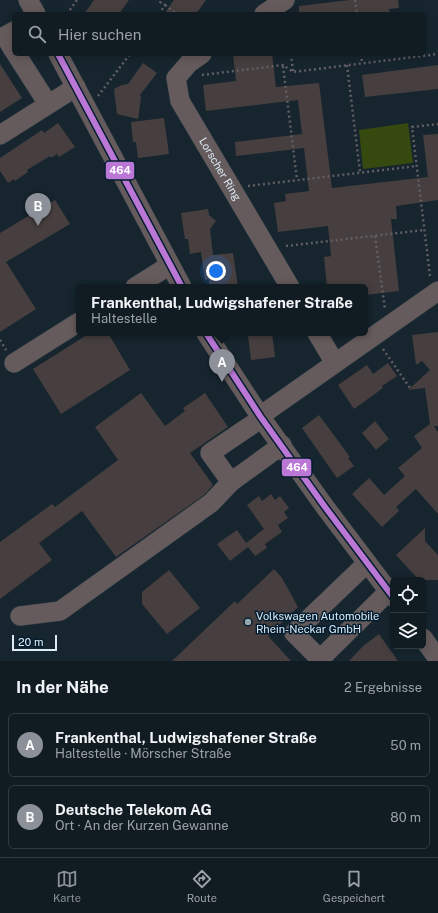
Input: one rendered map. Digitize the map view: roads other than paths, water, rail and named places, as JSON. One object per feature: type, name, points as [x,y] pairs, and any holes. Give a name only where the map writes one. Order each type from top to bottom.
[{"type":"street","points":[[28,0],[35,12]]},
{"type":"street","points":[[267,12],[285,0]]},
{"type":"street","points":[[12,32],[5,36],[12,48]]},
{"type":"street","points":[[17,56],[48,104]]},
{"type":"street","points":[[59,56],[180,284]]},
{"type":"street","name":"Lorscher Ring","points":[[199,56],[189,63],[176,78],[180,101],[288,284]]},
{"type":"street","points":[[0,135],[76,87]]},
{"type":"street","points":[[140,284],[170,265]]},
{"type":"street","points":[[231,482],[210,453],[435,293]]},
{"type":"street","points":[[14,363],[76,324]]},
{"type":"street","points":[[208,336],[261,417],[390,593]]},
{"type":"street","points":[[319,336],[335,363]]},
{"type":"street","points":[[20,616],[60,611],[211,504],[231,482],[282,446]]},
{"type":"street","points":[[367,563],[294,633],[319,660],[390,595]]},
{"type":"street","points":[[426,642],[438,659]]},
{"type":"place","name":"Deutsche Telekom AG","points":[[38,226]]},
{"type":"place","name":"Frankenthal, Ludwigshafener Straße","points":[[222,382]]},
{"type":"place","name":"Volkswagen Automobile Rhein-Neckar GmbH","points":[[248,622]]}]
